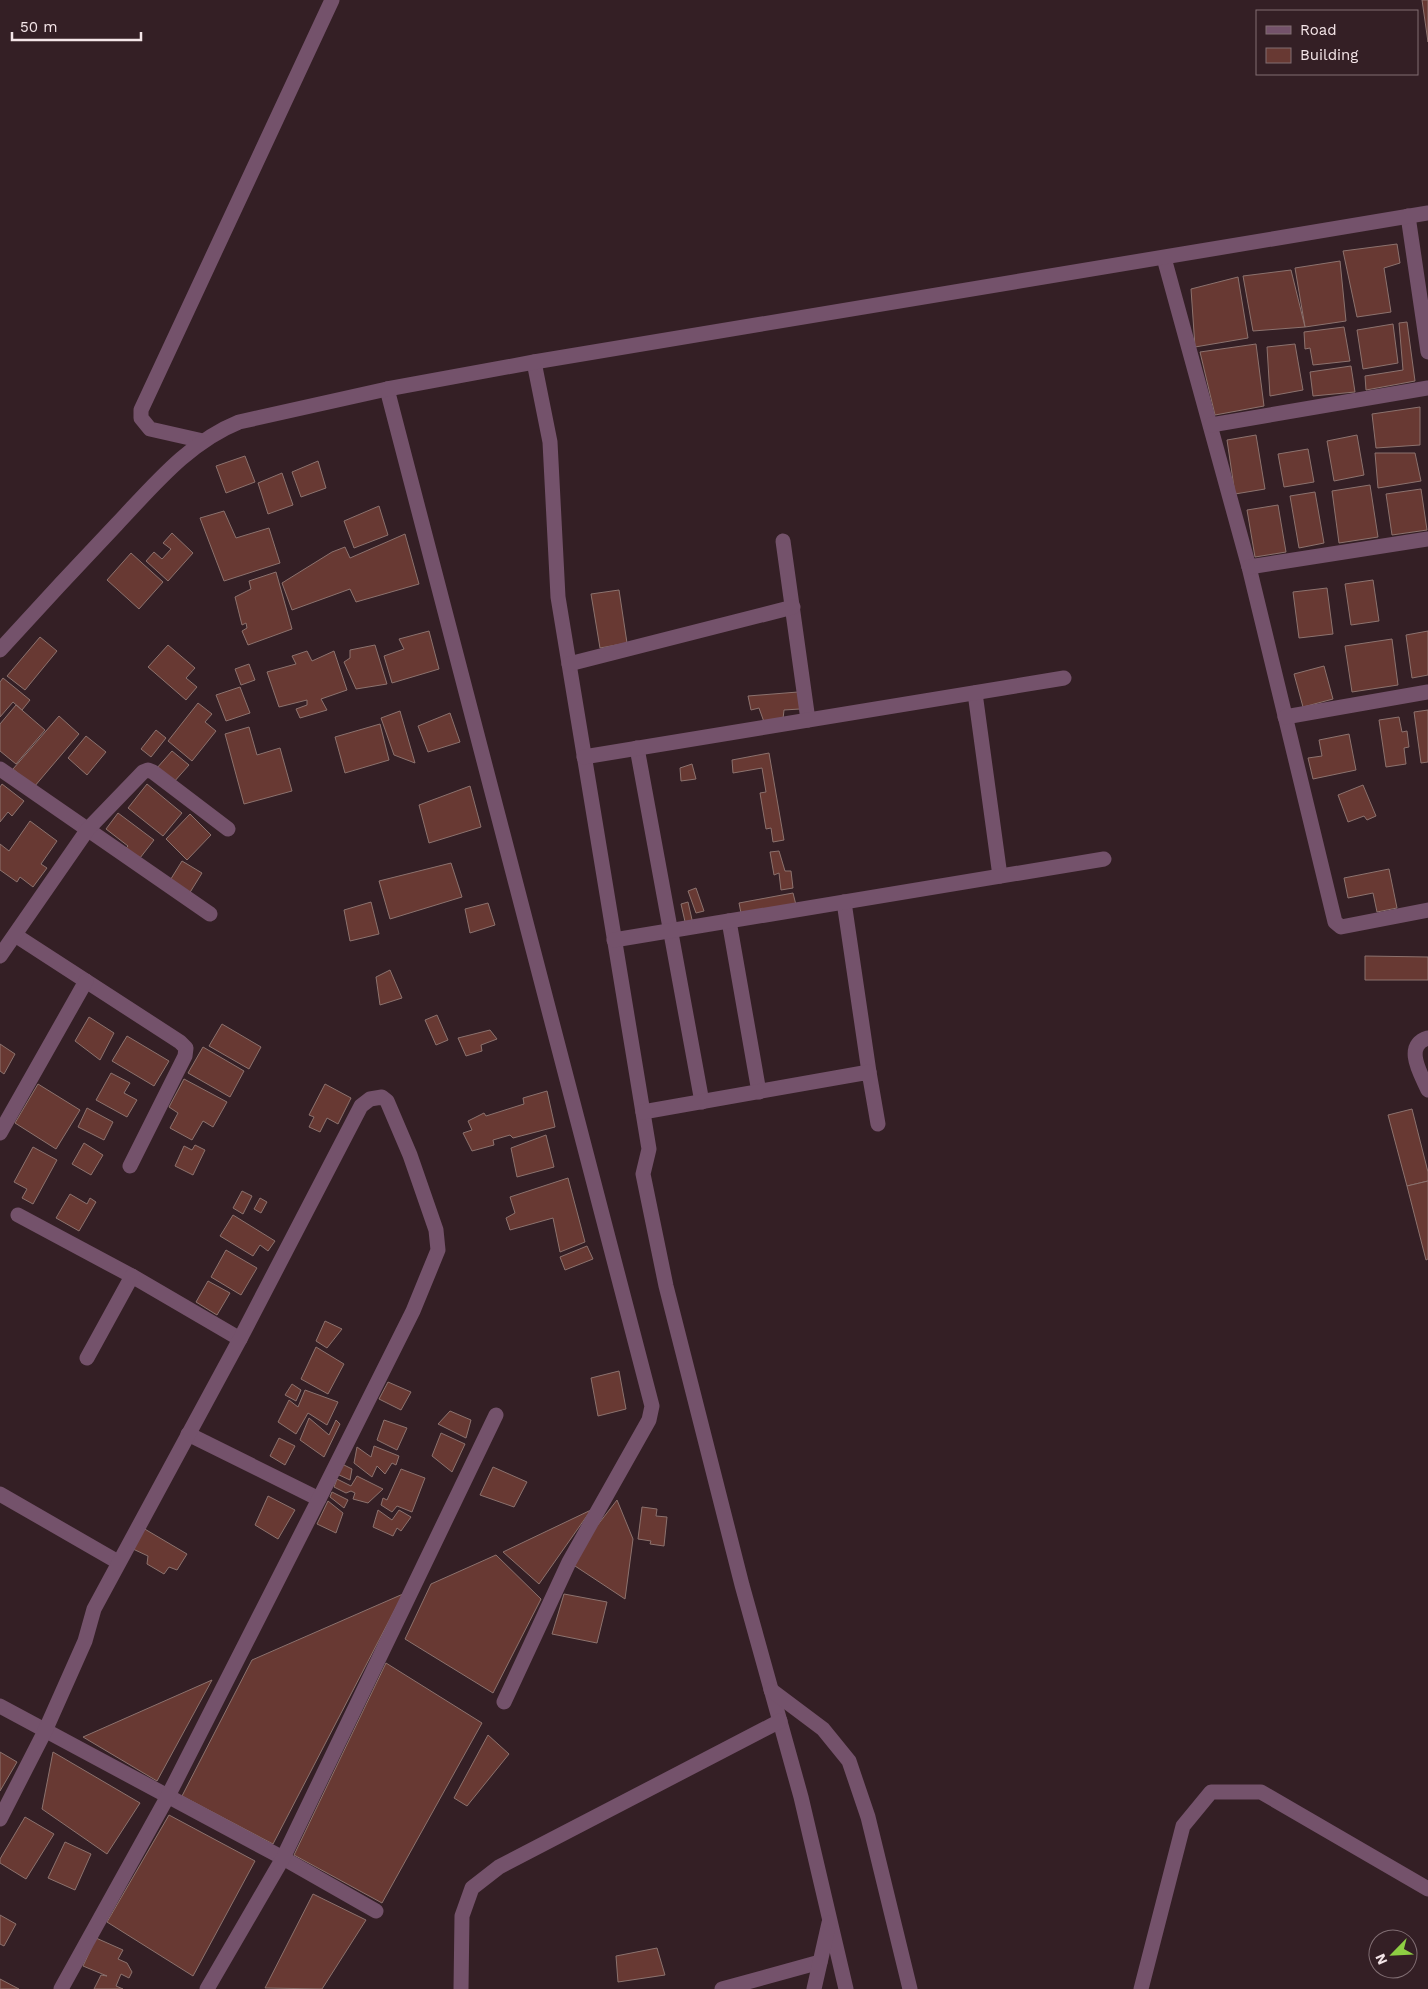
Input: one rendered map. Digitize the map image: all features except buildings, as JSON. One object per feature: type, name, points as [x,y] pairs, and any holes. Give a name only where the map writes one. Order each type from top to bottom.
[{"type":"street","points":[[203,441],[150,429],[142,418],[142,410],[332,0]]},
{"type":"street","points":[[0,650],[171,468],[203,441],[223,428],[239,422],[387,389],[534,362],[1428,213]]},
{"type":"street","points":[[1408,216],[1428,352]]},
{"type":"street","points":[[1164,258],[1249,567],[1337,925],[1341,927],[1428,910]]},
{"type":"street","points":[[534,362],[550,442],[558,597],[649,1150],[643,1174],[666,1286],[742,1585],[801,1797],[846,1989]]},
{"type":"street","points":[[1211,425],[1428,388]]},
{"type":"street","points":[[387,389],[652,1406],[649,1420],[569,1562],[504,1702]]},
{"type":"street","points":[[1249,567],[1428,539]]},
{"type":"street","points":[[783,541],[794,607],[808,720]]},
{"type":"street","points":[[569,664],[794,607]]},
{"type":"street","points":[[584,757],[1064,678]]},
{"type":"street","points":[[1285,717],[1428,692]]},
{"type":"street","points":[[974,693],[1000,876]]},
{"type":"street","points":[[637,748],[702,1102]]},
{"type":"street","points":[[0,769],[210,914]]},
{"type":"street","points":[[0,956],[88,829],[143,772],[148,770],[153,772],[228,828]]},
{"type":"street","points":[[614,940],[1104,859]]},
{"type":"street","points":[[844,902],[878,1124]]},
{"type":"street","points":[[729,921],[759,1092]]},
{"type":"street","points":[[15,935],[180,1042],[186,1048],[185,1056],[130,1166]]},
{"type":"street","points":[[0,1133],[86,981]]},
{"type":"street","points":[[1428,1038],[1425,1038],[1415,1049],[1414,1058],[1428,1090]]},
{"type":"street","points":[[643,1112],[869,1072]]},
{"type":"street","points":[[0,1819],[45,1730],[85,1641],[94,1609],[118,1562],[240,1339],[361,1106],[370,1099],[382,1097],[387,1101],[410,1155],[436,1230],[438,1250],[412,1311],[320,1499],[168,1796],[62,1989]]},
{"type":"street","points":[[18,1215],[132,1276],[240,1339]]},
{"type":"street","points":[[88,1358],[132,1276]]},
{"type":"street","points":[[207,1989],[283,1858],[496,1415]]},
{"type":"street","points":[[188,1434],[320,1499]]},
{"type":"street","points":[[0,1494],[118,1562]]},
{"type":"street","points":[[771,1690],[823,1729],[849,1761],[868,1818],[910,1989]]},
{"type":"street","points":[[0,1706],[283,1858],[376,1911]]},
{"type":"street","points":[[461,1989],[462,1916],[472,1888],[499,1867],[780,1721]]},
{"type":"street","points":[[1141,1989],[1183,1826],[1211,1792],[1261,1792],[1428,1889]]},
{"type":"street","points":[[814,1989],[830,1919]]},
{"type":"street","points":[[722,1989],[820,1962]]}]
